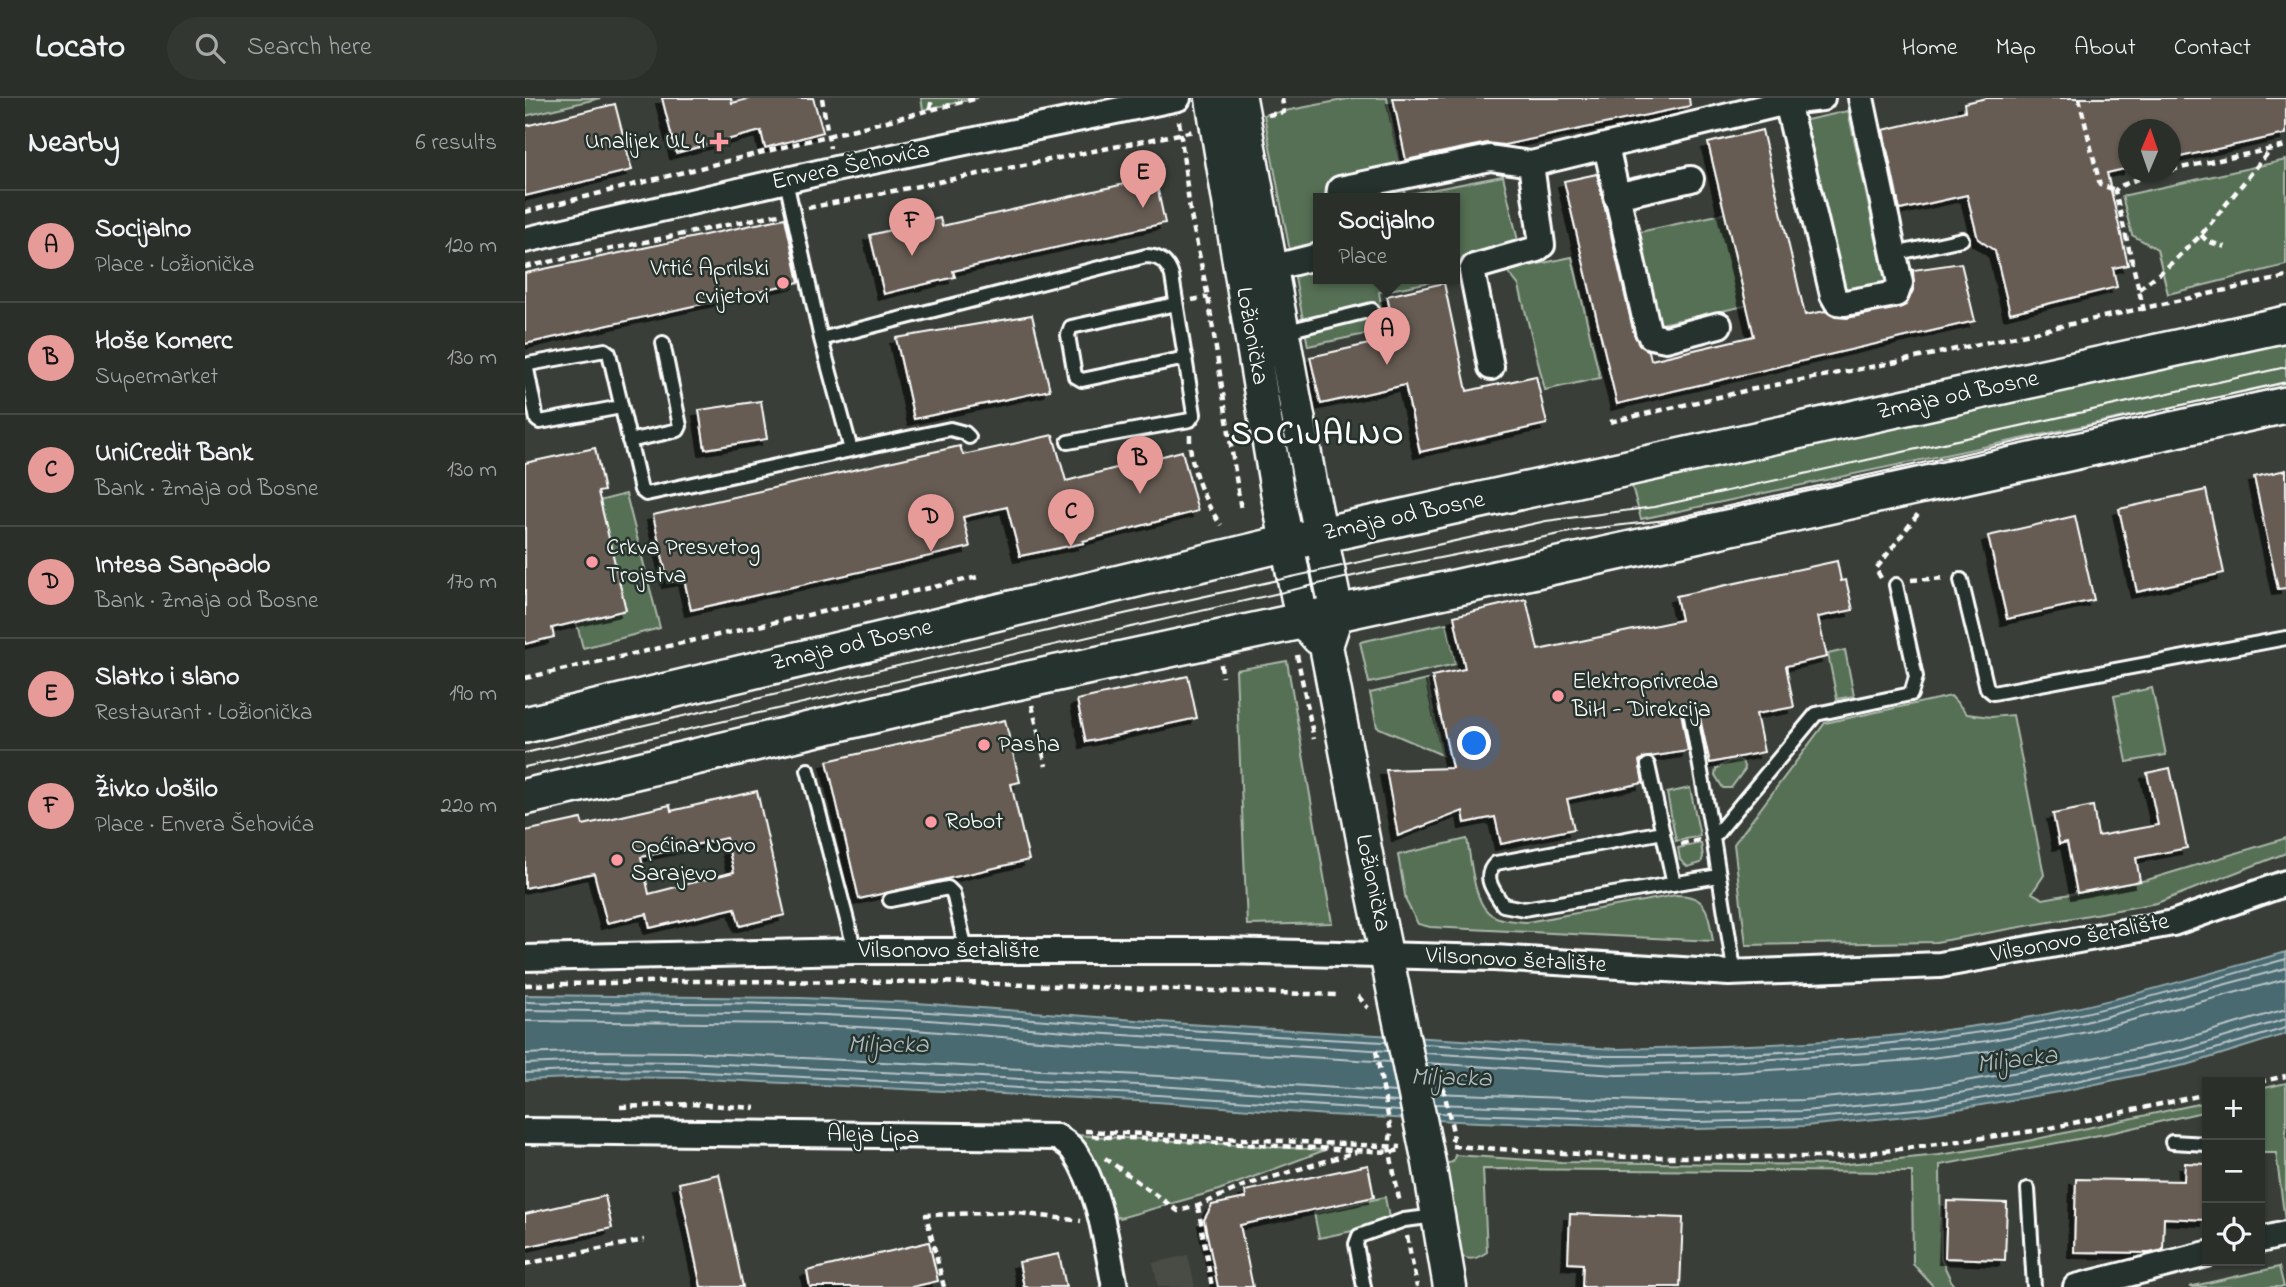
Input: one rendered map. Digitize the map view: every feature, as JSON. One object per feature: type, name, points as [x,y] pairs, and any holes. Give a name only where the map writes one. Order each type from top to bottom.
[{"type":"main road","name":"Zmaja od Bosne","points":[[525,725],[1321,535],[2286,324]]},
{"type":"main road","points":[[525,797],[1027,679],[2286,405]]},
{"type":"street","name":"Envera Šehovića","points":[[525,240],[786,181],[1178,98]]},
{"type":"street","points":[[1340,193],[1340,189],[1490,158],[1531,164],[1787,102],[1822,98]]},
{"type":"street","points":[[1787,102],[1833,295],[1837,302],[1846,303],[1896,294],[1900,283],[1861,98]]},
{"type":"street","name":"Ložionička","points":[[1228,111],[1271,268],[1337,613],[1326,646],[1387,955],[1385,1015],[1420,1137],[1450,1287]]},
{"type":"street","name":"Ložionička","points":[[1228,111],[1287,543],[1302,620]]},
{"type":"street","points":[[1606,146],[1651,336],[1666,339],[1719,325]]},
{"type":"street","points":[[1490,366],[1472,271],[1474,267],[1526,253],[1542,245],[1531,164]]},
{"type":"street","points":[[1616,196],[1691,179]]},
{"type":"street","points":[[1271,268],[1313,258]]},
{"type":"street","points":[[1302,620],[1326,646]]},
{"type":"street","name":"Vilsonovo šetalište","points":[[525,958],[966,950],[1494,958],[1730,973],[1940,965],[2173,923],[2286,883]]},
{"type":"street","name":"Aleja Lipa","points":[[525,1131],[1057,1138],[1073,1148],[1086,1174],[1103,1224],[1115,1287]]},
{"type":"street","points":[[2265,1239],[2286,1234]]},
{"type":"street","points":[[2077,1287],[2137,1279],[2202,1256]]},
{"type":"lane","points":[[786,181],[821,339],[851,450]]},
{"type":"lane","points":[[1894,254],[1962,239]]},
{"type":"lane","points":[[821,339],[1154,256],[1169,268],[1194,414],[1190,420],[1068,442]]},
{"type":"lane","points":[[1176,304],[1071,327],[1068,335],[1075,376],[1082,380],[1186,358]]},
{"type":"lane","points":[[1283,332],[1372,310]]},
{"type":"lane","points":[[629,441],[678,430],[680,426],[663,343]]},
{"type":"lane","points":[[621,407],[540,422],[537,420],[527,369],[529,364],[605,350],[609,353],[641,490],[646,494],[950,429],[965,433],[969,437]]},
{"type":"lane","points":[[1961,580],[1987,688],[1993,694],[2286,638]]},
{"type":"lane","points":[[1713,838],[1816,714],[1911,694],[1916,677],[1896,586]]},
{"type":"lane","points":[[1690,711],[1733,963],[1730,973]]},
{"type":"lane","points":[[1648,765],[1674,884]]},
{"type":"lane","points":[[808,770],[855,951]]},
{"type":"lane","points":[[1663,832],[1496,863],[1489,870],[1488,876],[1503,905],[1524,909],[1719,876]]},
{"type":"lane","points":[[890,900],[948,888],[953,893],[966,950]]},
{"type":"lane","points":[[2172,1142],[2202,1144]]},
{"type":"lane","points":[[2028,1189],[2034,1287]]},
{"type":"lane","points":[[1364,1287],[1356,1244],[1359,1236],[1403,1220],[1437,1216]]},
{"type":"path","points":[[930,109],[932,98]]},
{"type":"path","points":[[525,212],[978,98]]},
{"type":"path","points":[[1178,98],[1191,211],[1208,297],[1241,510]]},
{"type":"path","points":[[525,267],[1181,134],[1228,111],[1284,111],[1282,98]]},
{"type":"path","points":[[2079,98],[2100,185],[2116,190],[2133,182]]},
{"type":"path","points":[[2181,168],[2286,146]]},
{"type":"path","points":[[2139,289],[2201,235],[2271,149]]},
{"type":"path","points":[[2116,190],[2144,310]]},
{"type":"path","points":[[2201,235],[2207,241],[2225,247]]},
{"type":"path","points":[[1611,422],[1749,390],[2144,310],[2286,277]]},
{"type":"path","points":[[1190,420],[1190,445],[1198,476],[1207,505],[1221,525]]},
{"type":"path","points":[[1929,484],[1932,496],[1877,569],[1884,581],[1896,586],[1916,579],[1944,577],[1961,580]]},
{"type":"path","points":[[525,678],[978,577]]},
{"type":"path","points":[[1027,679],[1046,766]]},
{"type":"path","points":[[1666,848],[1713,838]]},
{"type":"path","points":[[525,985],[687,981],[935,982],[1339,995]]},
{"type":"path","points":[[1358,996],[1368,1006],[1385,1015]]},
{"type":"path","points":[[1375,1044],[1420,1137]]},
{"type":"path","points":[[2265,1081],[2286,1076]]},
{"type":"path","points":[[1389,1147],[1420,1137],[1627,1157],[1840,1157],[2041,1130],[2202,1095]]},
{"type":"path","points":[[1099,1153],[1178,1211],[1198,1206],[1243,1186],[1374,1146]]},
{"type":"path","points":[[1198,1206],[1212,1287]]},
{"type":"path","points":[[944,1287],[926,1215],[1011,1212],[1103,1224]]},
{"type":"path","points":[[525,1264],[644,1240]]},
{"type":"shaded area","points":[[1188,1255],[1195,1287],[1158,1287],[1153,1263]]},
{"type":"green space","points":[[525,98],[601,98],[525,116]]},
{"type":"green space","points":[[921,98],[978,98],[923,110]]},
{"type":"green space","points":[[1353,98],[1387,98],[1405,193],[1313,193],[1313,284],[1420,284],[1379,292],[1385,330],[1308,346],[1264,115]]},
{"type":"green space","points":[[1848,111],[1887,289],[1845,298],[1802,121]]},
{"type":"green space","points":[[2286,160],[2286,265],[2168,294],[2157,249],[2132,235],[2122,196]]},
{"type":"green space","points":[[1503,176],[1524,267],[1572,257],[1600,378],[1545,390],[1519,286],[1505,268],[1460,276],[1460,193],[1415,193]]},
{"type":"green space","points":[[1736,211],[1759,303],[1656,325],[1635,233]]},
{"type":"green space","points":[[2286,333],[2286,383],[1641,519],[1630,479]]},
{"type":"green space","points":[[626,494],[660,628],[583,648],[549,514]]},
{"type":"green space","points":[[1447,623],[1456,664],[1369,683],[1360,642]]},
{"type":"green space","points":[[1845,650],[1854,696],[1837,699],[1828,654]]},
{"type":"green space","points":[[1287,661],[1332,923],[1247,925],[1236,670]]},
{"type":"green space","points":[[1427,680],[1442,755],[1377,727],[1370,693]]},
{"type":"green space","points":[[2152,688],[2166,755],[2127,762],[2114,696]]},
{"type":"green space","points":[[1951,696],[1967,714],[1991,717],[2013,715],[2044,875],[2032,893],[2043,899],[2147,880],[2286,838],[2286,853],[2157,903],[1936,942],[1746,945],[1734,844],[1825,723]]},
{"type":"green space","points":[[1730,761],[1742,761],[1745,769],[1731,788],[1723,788],[1715,775],[1716,769]]},
{"type":"green space","points":[[1690,788],[1700,836],[1676,841],[1667,793]]},
{"type":"green space","points":[[1467,839],[1479,899],[1489,913],[1497,918],[1527,922],[1676,895],[1687,896],[1701,902],[1705,908],[1713,941],[1430,927],[1418,924],[1406,901],[1398,855]]},
{"type":"green space","points":[[1701,843],[1701,863],[1688,867],[1680,860],[1678,848]]},
{"type":"green space","points":[[2286,1083],[2285,1221],[2276,1153],[2265,1153],[2265,1088]]},
{"type":"green space","points":[[2202,1103],[2202,1112],[2115,1132],[1940,1165],[1941,1259],[1954,1287],[1934,1287],[1913,1264],[1912,1172],[1483,1169],[1487,1252],[1472,1259],[1457,1254],[1436,1166],[1453,1162],[1455,1155],[1561,1162],[1837,1165],[1939,1155],[2023,1142]]},
{"type":"green space","points":[[1075,1135],[1325,1150],[1216,1191],[1120,1218],[1108,1213]]},
{"type":"green space","points":[[1385,1197],[1390,1223],[1319,1238],[1314,1213]]},
{"type":"green space","points":[[2279,1267],[2284,1287],[2189,1287]]},
{"type":"water","name":"Miljacka","points":[[2286,952],[2286,1034],[2190,1064],[2058,1092],[1928,1114],[1804,1126],[1698,1129],[1479,1122],[1328,1115],[1157,1102],[684,1078],[593,1077],[525,1080],[525,995],[801,998],[917,1003],[1187,1024],[1616,1049],[1845,1040],[1982,1025],[2097,1003]]},
{"type":"building","points":[[662,98],[731,98],[732,103],[752,98],[813,98],[823,132],[765,148],[761,131],[676,153]]},
{"type":"building","points":[[1393,98],[1689,98],[1690,106],[1504,145],[1487,143],[1406,160]]},
{"type":"building","points":[[1987,98],[2286,98],[2286,134],[2181,157],[2181,119],[2118,119],[2118,170],[2107,173],[2128,265],[2113,268],[2117,287],[2010,313],[1995,251],[1978,239],[1967,195],[1900,210],[1883,130],[1965,111],[1964,103]]},
{"type":"building","points":[[615,104],[632,170],[525,196],[525,126]]},
{"type":"building","points":[[1762,130],[1805,315],[1825,311],[1835,317],[1847,318],[1899,308],[1906,305],[1914,288],[1913,270],[1961,263],[1975,321],[1617,404],[1564,181],[1597,174],[1634,334],[1639,344],[1649,351],[1651,360],[1754,336],[1708,143]]},
{"type":"building","points":[[1155,177],[1165,223],[953,271],[955,277],[884,294],[870,235],[940,218],[942,226]]},
{"type":"building","points":[[785,218],[799,282],[525,344],[525,273]]},
{"type":"building","name":"SOCIJALNO","points":[[1444,284],[1467,391],[1536,376],[1547,424],[1420,452],[1405,385],[1321,404],[1310,357],[1396,338],[1387,296]]},
{"type":"building","points":[[1032,315],[1050,390],[914,419],[896,338]]},
{"type":"building","points":[[761,401],[767,439],[705,449],[699,410]]},
{"type":"building","points":[[1053,435],[1066,481],[1182,451],[1198,511],[1083,541],[1084,543],[1020,556],[1007,507],[963,517],[970,547],[691,610],[684,579],[668,582],[653,515],[960,446],[963,455]]},
{"type":"building","points":[[595,448],[604,491],[598,492],[626,610],[552,628],[554,637],[525,644],[525,463]]},
{"type":"building","points":[[2286,470],[2286,588],[2278,589],[2254,477]]},
{"type":"building","points":[[2206,490],[2224,573],[2137,592],[2119,509]]},
{"type":"building","points":[[2075,516],[2094,600],[2007,619],[1988,536]]},
{"type":"building","name":"Elektroprivreda BiH - Direkcija","points":[[1837,561],[1841,581],[1846,580],[1853,610],[1818,617],[1827,657],[1786,666],[1794,707],[1756,714],[1764,752],[1710,763],[1698,709],[1694,703],[1688,703],[1681,712],[1688,751],[1643,758],[1639,761],[1643,783],[1567,799],[1574,829],[1501,844],[1495,817],[1465,823],[1463,811],[1398,836],[1386,770],[1452,768],[1432,676],[1465,669],[1454,616],[1526,599],[1538,650],[1681,620],[1676,596]]},
{"type":"building","points":[[1188,676],[1197,718],[1086,742],[1077,700]]},
{"type":"building","name":"Robot","points":[[1005,720],[1020,782],[1011,784],[1029,860],[859,899],[827,761]]},
{"type":"building","points":[[2170,768],[2187,848],[2136,858],[2140,881],[2077,893],[2067,842],[2059,844],[2053,814],[2093,806],[2098,836],[2158,825],[2147,773]]},
{"type":"building","name":"Općina Novo Sarajevo","points":[[757,791],[785,915],[740,926],[735,908],[650,928],[647,914],[607,923],[594,873],[525,888],[525,831],[581,819],[583,825],[670,805],[671,811]],"holes":[[[726,838],[734,872],[649,894],[641,857]]]},
{"type":"building","points":[[2185,1163],[2202,1164],[2202,1220],[2164,1218],[2163,1250],[2149,1253],[2074,1252],[2076,1179],[2184,1181]]},
{"type":"building","points":[[1368,1165],[1374,1197],[1240,1225],[1253,1287],[1218,1287],[1204,1220],[1212,1205],[1246,1198],[1245,1191]]},
{"type":"building","points":[[719,1174],[743,1287],[701,1287],[679,1183]]},
{"type":"building","points":[[605,1196],[612,1228],[525,1247],[525,1214]]},
{"type":"building","points":[[1947,1201],[2007,1203],[2005,1260],[1945,1258]]},
{"type":"building","points":[[1570,1214],[1683,1218],[1680,1287],[1582,1287],[1583,1264],[1568,1263]]},
{"type":"building","points":[[929,1242],[938,1281],[912,1287],[810,1287],[807,1271]]},
{"type":"building","points":[[1059,1254],[1066,1287],[1024,1287],[1019,1262]]},
{"type":"tram line","points":[[525,753],[1056,629],[1546,521],[1654,507],[2286,367]]},
{"type":"tram line","points":[[525,767],[1379,570],[1580,530],[1666,520],[2286,382]]},
{"type":"place","name":"Unalijek UL 4","points":[[719,142]]},
{"type":"place","name":"Slatko i slano","points":[[1143,208]]},
{"type":"place","name":"Živko Jošilo","points":[[912,256]]},
{"type":"place","name":"Vrtić Aprilski cvijetovi","points":[[783,283]]},
{"type":"place","name":"Socijalno","points":[[1387,365]]},
{"type":"place","name":"Hoše Komerc","points":[[1140,494]]},
{"type":"place","name":"UniCredit Bank","points":[[1071,547]]},
{"type":"place","name":"Intesa Sanpaolo","points":[[931,552]]},
{"type":"place","name":"Crkva Presvetog Trojstva","points":[[592,562]]},
{"type":"place","name":"Elektroprivreda BiH - Direkcija","points":[[1558,696]]},
{"type":"place","name":"Pasha","points":[[984,745]]},
{"type":"place","name":"Robot","points":[[931,822]]},
{"type":"place","name":"Općina Novo Sarajevo","points":[[617,860]]},
{"type":"district","name":"SOCIJALNO","points":[[1318,435]]}]
